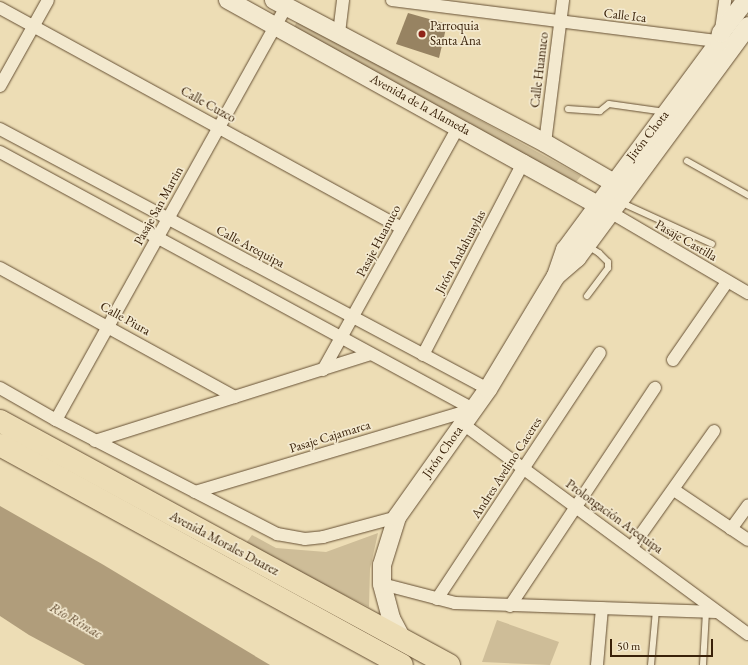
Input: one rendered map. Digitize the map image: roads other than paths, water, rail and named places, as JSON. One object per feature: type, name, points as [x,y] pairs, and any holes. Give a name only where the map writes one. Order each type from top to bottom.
[{"type":"highway","name":"Avenida Morales Duarez","points":[[0,421],[449,665]]},
{"type":"highway","name":"Avenida Morales Duarez","points":[[0,445],[402,665]]},
{"type":"street","points":[[0,86],[48,0]]},
{"type":"street","name":"Avenida de la Alameda","points":[[228,0],[524,161],[613,198]]},
{"type":"street","points":[[338,33],[343,0]]},
{"type":"street","name":"Calle Ica","points":[[392,0],[725,40]]},
{"type":"street","name":"Calle Huanuco","points":[[545,143],[563,0]]},
{"type":"street","points":[[725,0],[725,40]]},
{"type":"street","name":"Jirón Chota","points":[[403,641],[391,618],[382,584],[382,565],[397,517],[488,389],[556,276],[564,250],[613,198],[725,40],[746,0]]},
{"type":"street","name":"Avenida de la Alameda","points":[[280,3],[545,143],[613,198]]},
{"type":"street","name":"Pasaje San Martin","points":[[56,420],[276,26],[280,3]]},
{"type":"street","name":"Calle Cuzco","points":[[0,8],[402,228]]},
{"type":"street","name":"Jirón Chota","points":[[556,276],[577,258],[587,245],[613,198],[666,112],[725,40],[748,26]]},
{"type":"street","name":"Pasaje Huanuco","points":[[323,370],[354,318],[459,126]]},
{"type":"street","name":"Calle Arequipa","points":[[0,129],[488,389]]},
{"type":"street","points":[[0,152],[473,409]]},
{"type":"street","name":"Jirón Andahuaylas","points":[[423,355],[524,161]]},
{"type":"street","name":"Pasaje Castilla","points":[[613,198],[727,282],[748,293]]},
{"type":"street","name":"Calle Piura","points":[[0,268],[235,397]]},
{"type":"street","points":[[673,360],[727,282]]},
{"type":"street","name":"Andres Avelino Caceres","points":[[438,599],[600,353]]},
{"type":"street","points":[[95,440],[371,354]]},
{"type":"street","points":[[0,388],[56,420],[195,492],[290,538],[323,537],[397,517]]},
{"type":"street","points":[[510,606],[578,508],[655,388]]},
{"type":"street","name":"Pasaje Cajamarca","points":[[195,492],[473,409]]},
{"type":"street","name":"Prolongación Arequipa","points":[[463,424],[632,546],[711,612],[748,634]]},
{"type":"street","points":[[632,546],[674,490],[714,431]]},
{"type":"street","points":[[674,490],[748,540]]},
{"type":"street","points":[[731,529],[748,506]]},
{"type":"street","points":[[382,584],[455,603],[711,612]]},
{"type":"street","points":[[597,665],[602,608]]},
{"type":"lane","points":[[568,109],[600,111],[609,104],[666,112]]},
{"type":"lane","points":[[687,161],[748,195]]},
{"type":"lane","points":[[613,198],[712,244]]},
{"type":"lane","points":[[587,245],[608,262],[604,277],[587,296]]},
{"type":"lane","points":[[652,665],[656,610]]},
{"type":"lane","points":[[703,665],[711,612]]},
{"type":"water","name":"Río Rímac","points":[[0,506],[102,564],[270,665],[85,665],[29,635],[0,616]]},
{"type":"place","name":"Parroquia Santa Ana","points":[[422,34]]}]
